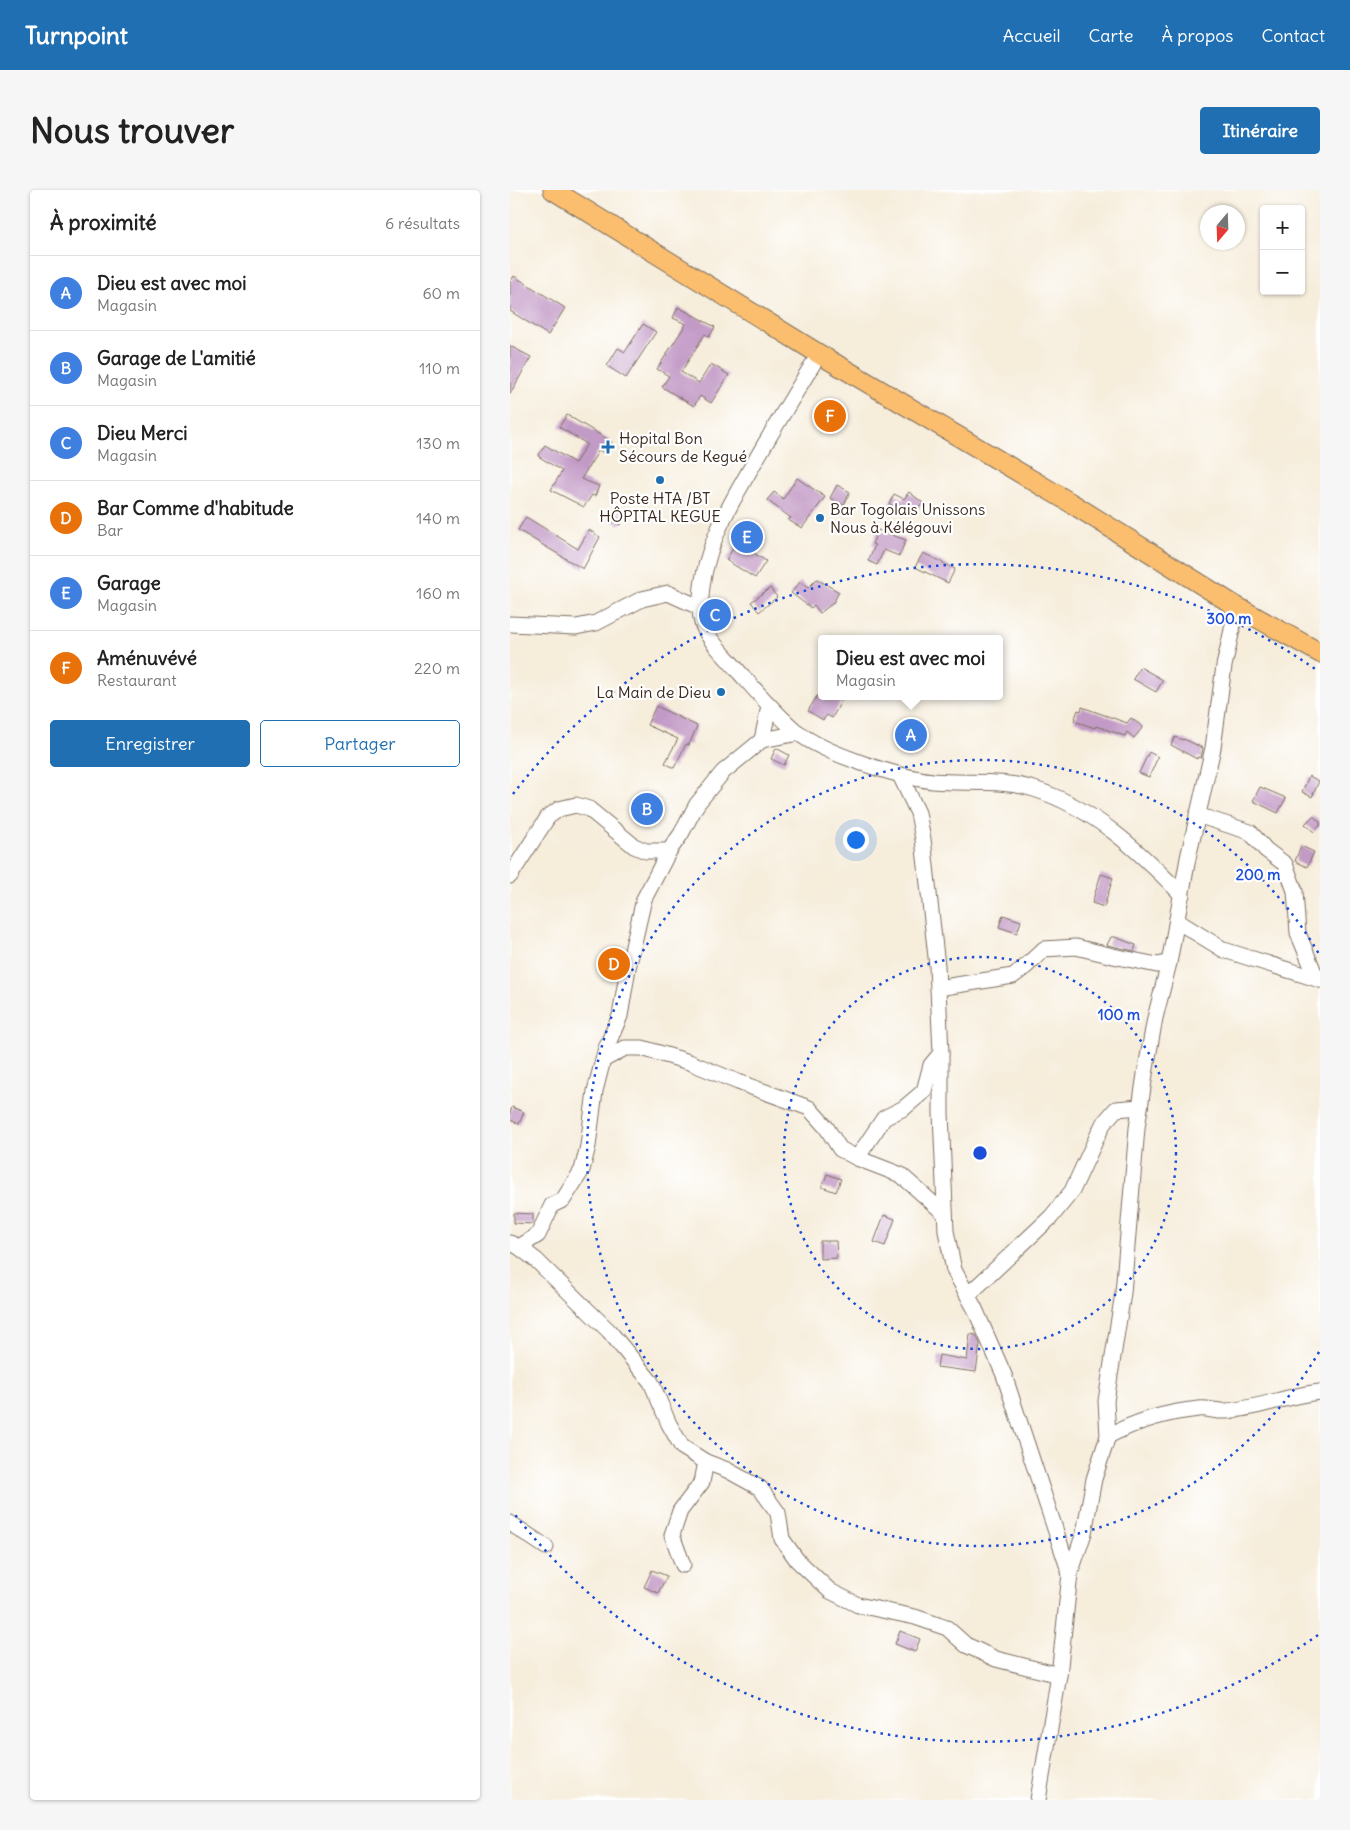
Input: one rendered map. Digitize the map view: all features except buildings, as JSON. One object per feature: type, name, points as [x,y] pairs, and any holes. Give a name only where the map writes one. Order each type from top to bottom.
[{"type":"main road","points":[[553,190],[819,354],[1071,503],[1234,605],[1320,653]]},
{"type":"street","points":[[819,354],[738,490],[718,528],[708,558],[701,596],[701,622],[713,642],[769,706],[799,733],[829,750],[900,775],[933,781],[1016,785],[1034,789],[1062,800],[1083,810],[1108,827],[1145,858],[1182,895]]},
{"type":"street","points":[[510,624],[576,627],[596,623],[642,598],[668,593],[701,608]]},
{"type":"street","points":[[1038,1800],[1059,1675],[1070,1574],[1084,1533],[1094,1478],[1108,1436],[1106,1401],[1123,1293],[1140,1107],[1155,1018],[1169,963],[1197,815],[1213,748],[1224,666],[1233,625],[1234,605]]},
{"type":"street","points":[[762,740],[769,706]]},
{"type":"street","points":[[515,1245],[538,1235],[552,1204],[563,1200],[582,1170],[588,1146],[595,1091],[606,1048],[620,1016],[628,968],[644,900],[669,851],[681,834],[696,804],[723,772],[762,740],[799,733]]},
{"type":"street","points":[[900,775],[918,813],[920,822],[938,988],[945,1214],[946,1231],[954,1270],[968,1295],[1004,1375],[1070,1574]]},
{"type":"street","points":[[510,876],[548,816],[559,809],[576,805],[589,809],[634,846],[646,852],[669,851]]},
{"type":"street","points":[[1197,815],[1250,832],[1266,850],[1284,864],[1295,891],[1298,933],[1314,972],[1320,980]]},
{"type":"street","points":[[1177,921],[1224,950],[1320,980]]},
{"type":"street","points":[[938,988],[1013,976],[1044,949],[1076,947],[1157,964],[1169,963]]},
{"type":"street","points":[[603,1060],[625,1048],[642,1048],[689,1062],[809,1108],[826,1127],[840,1149],[901,1176],[945,1214]]},
{"type":"street","points":[[857,1158],[884,1118],[904,1108],[924,1090],[930,1065],[941,1053]]},
{"type":"street","points":[[968,1295],[1051,1217],[1072,1191],[1103,1124],[1116,1109],[1140,1107]]},
{"type":"street","points":[[515,1245],[536,1260],[609,1331],[651,1382],[669,1424],[682,1446],[706,1462],[727,1470],[760,1488],[778,1513],[782,1539],[797,1560],[830,1591],[858,1605],[915,1617],[947,1628],[966,1645],[996,1659],[1059,1675]]},
{"type":"street","points":[[1108,1436],[1126,1427],[1162,1416],[1201,1409],[1226,1411],[1320,1392]]},
{"type":"street","points":[[683,1565],[672,1535],[680,1511],[702,1482],[706,1462]]},
{"type":"street","points":[[510,1523],[546,1547]]},
{"type":"place","name":"Aménuvévé","points":[[830,416]]},
{"type":"place","name":"Hopital Bon Sécours de Kegué","points":[[608,447]]},
{"type":"place","name":"Poste HTA /BT HÔPITAL KEGUE","points":[[660,480]]},
{"type":"place","name":"Bar Togolais Unissons Nous à Kélégouvi","points":[[820,518]]},
{"type":"place","name":"Garage","points":[[747,537]]},
{"type":"place","name":"Dieu Merci","points":[[715,615]]},
{"type":"place","name":"La Main de Dieu","points":[[721,692]]},
{"type":"place","name":"Dieu est avec moi","points":[[911,735]]},
{"type":"place","name":"Garage de L'amitié","points":[[647,809]]},
{"type":"place","name":"Bar Comme d'habitude","points":[[614,964]]}]
